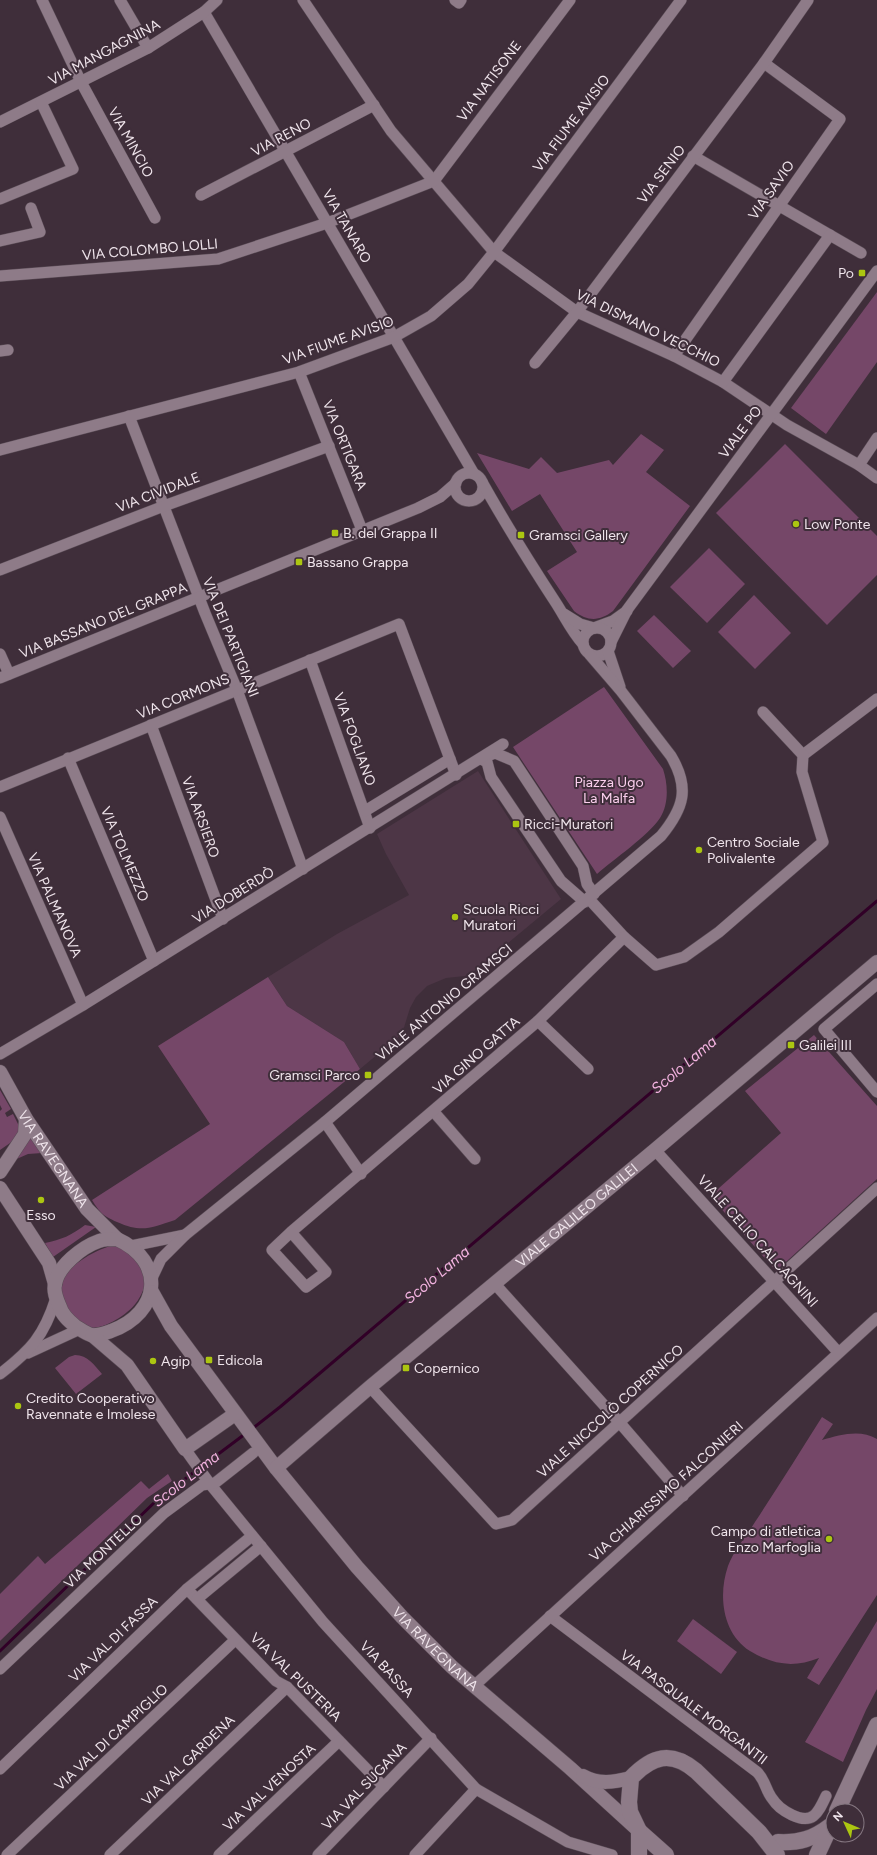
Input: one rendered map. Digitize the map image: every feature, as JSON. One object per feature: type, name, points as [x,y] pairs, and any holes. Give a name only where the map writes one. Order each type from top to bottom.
[{"type":"main road","points":[[841,1803],[877,1725]]},
{"type":"main road","points":[[639,1855],[639,1831],[630,1812],[629,1802],[631,1778],[647,1763],[661,1758],[674,1758],[686,1762],[773,1845],[798,1855]]},
{"type":"main road","points":[[773,1845],[806,1841],[817,1836],[825,1829]]},
{"type":"main road","name":"VIA RAVEGNANA","points":[[639,1831],[666,1855]]},
{"type":"main road","points":[[817,1855],[825,1838]]},
{"type":"street","name":"VIA MINCIO","points":[[42,0],[81,82],[155,218]]},
{"type":"street","points":[[120,0],[148,48]]},
{"type":"street","name":"VIA MANGAGNINA","points":[[0,122],[148,48],[204,12],[217,0]]},
{"type":"street","name":"VIA DISMANO VECCHIO","points":[[303,0],[391,131],[494,252],[577,312],[674,356],[723,382],[772,415],[859,465],[877,478]]},
{"type":"street","points":[[455,0],[459,3],[461,0]]},
{"type":"street","name":"VIA NATISONE","points":[[434,181],[570,0]]},
{"type":"street","name":"VIA FIUME AVISIO","points":[[0,450],[299,372],[394,337],[432,316],[468,284],[494,252],[682,0]]},
{"type":"street","name":"VIA SENIO","points":[[535,363],[577,312],[764,63],[808,0]]},
{"type":"street","name":"VIA TANARO","points":[[204,12],[394,337],[462,457],[474,474]]},
{"type":"street","name":"VIA SAVIO","points":[[674,356],[840,119],[764,63]]},
{"type":"street","points":[[0,199],[73,169],[40,102]]},
{"type":"street","name":"VIA RENO","points":[[201,195],[374,105]]},
{"type":"street","points":[[693,156],[861,253]]},
{"type":"street","name":"VIA COLOMBO LOLLI","points":[[0,276],[218,259],[327,223],[434,181]]},
{"type":"street","points":[[0,241],[40,232],[31,208]]},
{"type":"street","points":[[723,382],[830,235]]},
{"type":"street","name":"VIALE PO","points":[[610,646],[627,610],[877,271]]},
{"type":"street","name":"VIA ORTIGARA","points":[[299,372],[362,530]]},
{"type":"street","name":"VIA DEI PARTIGIANI","points":[[129,416],[199,597],[237,690],[303,869]]},
{"type":"street","points":[[859,465],[877,438]]},
{"type":"street","name":"VIA CIVIDALE","points":[[0,570],[164,506],[329,446]]},
{"type":"street","points":[[462,457],[463,466],[457,481],[456,491],[460,498],[473,500],[484,504],[494,511],[510,532],[564,614],[574,634],[590,655],[598,657],[610,646],[608,633],[599,628],[580,624],[564,614]]},
{"type":"street","points":[[457,481],[465,474],[474,474],[482,482],[510,532]]},
{"type":"street","name":"VIA BASSANO DEL GRAPPA","points":[[5,676],[418,508],[440,497],[457,481]]},
{"type":"street","points":[[473,500],[477,499],[482,491],[482,482]]},
{"type":"street","name":"VIA BASSANO DEL GRAPPA","points":[[418,508],[460,498]]},
{"type":"street","name":"VIALE PO","points":[[594,628],[612,621],[627,610]]},
{"type":"street","name":"VIA CORMONS","points":[[0,787],[399,624],[450,759]]},
{"type":"street","points":[[583,644],[584,636],[594,628]]},
{"type":"street","name":"VIALE ANTONIO GRAMSCI","points":[[610,646],[621,691]]},
{"type":"street","points":[[0,654],[5,676]]},
{"type":"street","name":"VIALE ANTONIO GRAMSCI","points":[[152,1285],[161,1259],[185,1235],[325,1122],[662,836],[680,810],[683,796],[682,782],[678,768],[671,756],[621,691],[590,655]]},
{"type":"street","name":"VIA FOGLIANO","points":[[310,660],[370,828]]},
{"type":"street","points":[[802,755],[877,699]]},
{"type":"street","points":[[481,759],[487,762],[490,773],[561,881],[589,898],[624,937],[656,965],[684,957],[719,932],[823,842],[802,772],[802,755],[763,712]]},
{"type":"street","name":"VIA ARSIERO","points":[[151,725],[223,919]]},
{"type":"street","points":[[481,759],[503,744]]},
{"type":"street","points":[[481,759],[495,753],[514,761],[583,866],[589,898]]},
{"type":"street","name":"VIA TOLMEZZO","points":[[68,758],[154,962]]},
{"type":"street","points":[[490,773],[492,765],[496,761],[506,758]]},
{"type":"street","points":[[365,811],[450,759],[456,775]]},
{"type":"street","name":"VIA DOBERDÒ","points":[[0,1054],[154,962],[481,759]]},
{"type":"street","name":"VIA PALMANOVA","points":[[0,817],[83,1005]]},
{"type":"street","points":[[568,886],[574,886],[579,883],[584,875]]},
{"type":"street","name":"VIA GINO GATTA","points":[[291,1232],[326,1272],[306,1287],[272,1250],[291,1232],[434,1112],[538,1021],[624,937]]},
{"type":"street","name":"VIALE GALILEO GALILEI","points":[[276,1468],[370,1387],[656,1150],[877,962]]},
{"type":"street","points":[[877,984],[824,1029],[877,1092]]},
{"type":"street","points":[[846,988],[858,1001]]},
{"type":"street","name":"VIA GINO GATTA","points":[[538,1021],[588,1069]]},
{"type":"street","name":"VIA RAVEGNANA","points":[[0,1072],[26,1119],[89,1210],[117,1239]]},
{"type":"street","name":"VIA GINO GATTA","points":[[434,1112],[475,1158]]},
{"type":"street","points":[[0,1172],[25,1134],[26,1119]]},
{"type":"street","points":[[325,1122],[361,1174]]},
{"type":"street","name":"VIALE CELIO CALCAGNINI","points":[[656,1150],[838,1352]]},
{"type":"street","points":[[0,1188],[49,1263],[55,1291],[65,1316],[127,1365],[185,1449],[235,1414]]},
{"type":"street","name":"VIALE NICCOLÒ COPERNICO","points":[[370,1387],[496,1524],[512,1520],[877,1188]]},
{"type":"street","name":"VIALE ANTONIO GRAMSCI","points":[[131,1246],[185,1235]]},
{"type":"street","points":[[0,1374],[26,1354],[43,1332],[60,1270],[79,1253],[100,1240],[117,1239],[131,1246],[141,1255],[148,1266],[152,1285],[148,1302],[141,1312],[119,1329],[105,1334],[86,1332],[26,1354]]},
{"type":"street","points":[[494,1284],[620,1422],[683,1496]]},
{"type":"street","name":"VIA RAVEGNANA","points":[[152,1285],[171,1326],[235,1414],[257,1450],[276,1468],[357,1567],[402,1617],[474,1686],[570,1768],[639,1831]]},
{"type":"street","name":"VIA CHIARISSIMO FALCONIERI","points":[[474,1686],[877,1318]]},
{"type":"street","name":"VIA BASSA","points":[[185,1449],[210,1484],[323,1622],[431,1738],[476,1789],[568,1842],[612,1855]]},
{"type":"street","name":"VIA MONTELLO","points":[[0,1669],[164,1513],[202,1485],[216,1483],[257,1450]]},
{"type":"street","name":"VIA VAL DI FASSA","points":[[0,1769],[188,1589],[252,1536]]},
{"type":"street","points":[[197,1599],[261,1546]]},
{"type":"street","name":"VIA VAL PUSTERIA","points":[[188,1589],[276,1681],[287,1687],[384,1787]]},
{"type":"street","name":"VIA PASQUALE MORGANTII","points":[[550,1616],[757,1772],[765,1782],[770,1795],[780,1809],[800,1818],[807,1819],[813,1816],[820,1809],[826,1796]]},
{"type":"street","name":"VIA VAL DI CAMPIGLIO","points":[[7,1855],[236,1640]]},
{"type":"street","name":"VIA VAL GARDENA","points":[[110,1855],[287,1687]]},
{"type":"street","name":"VIA VAL SUGANA","points":[[318,1855],[431,1738]]},
{"type":"street","name":"VIA VAL VENOSTA","points":[[219,1855],[339,1741]]},
{"type":"street","points":[[570,1768],[599,1782],[614,1782],[631,1778]]},
{"type":"street","points":[[415,1855],[476,1789]]},
{"type":"shaded area","name":"Scuola Ricci Muratori","points":[[478,771],[561,899],[472,973],[465,976],[446,978],[427,986],[416,997],[410,1008],[402,1034],[360,1069],[344,1042],[287,1006],[268,977],[337,934],[409,895],[386,854],[377,834]]},
{"type":"green space","points":[[877,292],[877,362],[826,434],[791,408]]},
{"type":"green space","points":[[641,434],[664,450],[646,472],[690,506],[613,611],[599,618],[594,619],[584,617],[574,611],[547,571],[577,552],[540,494],[512,511],[477,453],[529,469],[541,457],[557,473],[609,460],[613,465]]},
{"type":"green space","name":"Low Ponte","points":[[785,444],[877,536],[877,575],[827,625],[716,513]]},
{"type":"green space","points":[[709,548],[745,584],[707,623],[670,587]]},
{"type":"green space","points":[[754,595],[791,633],[755,669],[718,632]]},
{"type":"green space","points":[[654,615],[691,651],[673,668],[637,631]]},
{"type":"green space","name":"Piazza Ugo La Malfa","points":[[604,687],[663,769],[667,794],[665,807],[655,825],[597,874],[513,747]]},
{"type":"green space","points":[[268,977],[287,1006],[344,1042],[360,1069],[175,1220],[152,1227],[140,1228],[126,1225],[105,1216],[92,1200],[210,1124],[158,1046]]},
{"type":"green space","points":[[814,1035],[877,1106],[877,1179],[776,1271],[710,1196],[781,1133],[745,1091]]},
{"type":"green space","points":[[0,1090],[11,1109],[5,1113],[7,1117],[13,1114],[21,1130],[13,1141],[0,1150],[0,1111],[2,1109],[0,1105]]},
{"type":"green space","points":[[32,1131],[42,1153],[28,1154],[12,1161]]},
{"type":"green space","points":[[85,1225],[96,1227],[53,1257],[45,1243],[66,1237]]},
{"type":"green space","points":[[110,1246],[125,1248],[134,1254],[141,1264],[147,1278],[145,1285],[138,1301],[125,1314],[104,1326],[93,1328],[86,1327],[74,1320],[63,1301],[61,1287],[63,1280],[67,1273],[80,1261]]},
{"type":"green space","points":[[80,1355],[87,1359],[102,1374],[76,1394],[55,1368],[69,1357]]},
{"type":"green space","points":[[822,1417],[833,1424],[822,1440],[850,1434],[864,1434],[877,1439],[877,1595],[819,1685],[807,1678],[819,1658],[801,1663],[784,1664],[759,1656],[750,1651],[741,1643],[733,1634],[728,1624],[723,1601],[723,1589],[728,1566],[733,1555]]},
{"type":"green space","points":[[168,1474],[172,1481],[147,1498],[0,1641],[0,1594],[38,1556],[45,1564],[141,1481],[149,1489]]},
{"type":"green space","points":[[693,1619],[737,1652],[721,1674],[677,1641]]},
{"type":"green space","points":[[877,1621],[877,1689],[843,1762],[805,1742]]},
{"type":"waterway","name":"Scolo Lama","points":[[252,1429],[280,1407],[877,901]]},
{"type":"waterway","name":"Scolo Lama","points":[[0,1651],[157,1500],[245,1434]]},
{"type":"place","name":"Po","points":[[862,273]]},
{"type":"place","name":"Low Ponte","points":[[796,524]]},
{"type":"place","name":"B. del Grappa II","points":[[335,533]]},
{"type":"place","name":"Gramsci Gallery","points":[[521,535]]},
{"type":"place","name":"Bassano Grappa","points":[[299,562]]},
{"type":"place","name":"Ricci-Muratori","points":[[516,824]]},
{"type":"place","name":"Centro Sociale Polivalente","points":[[699,850]]},
{"type":"place","name":"Scuola Ricci Muratori","points":[[455,917]]},
{"type":"place","name":"Galilei III","points":[[791,1045]]},
{"type":"place","name":"Gramsci Parco","points":[[368,1075]]},
{"type":"place","name":"Esso","points":[[41,1200]]},
{"type":"place","name":"Edicola","points":[[209,1360]]},
{"type":"place","name":"Agip","points":[[153,1361]]},
{"type":"place","name":"Copernico","points":[[406,1368]]},
{"type":"place","name":"Credito Cooperativo Ravennate e Imolese","points":[[18,1406]]},
{"type":"place","name":"Campo di atletica Enzo Marfoglia","points":[[829,1539]]}]
